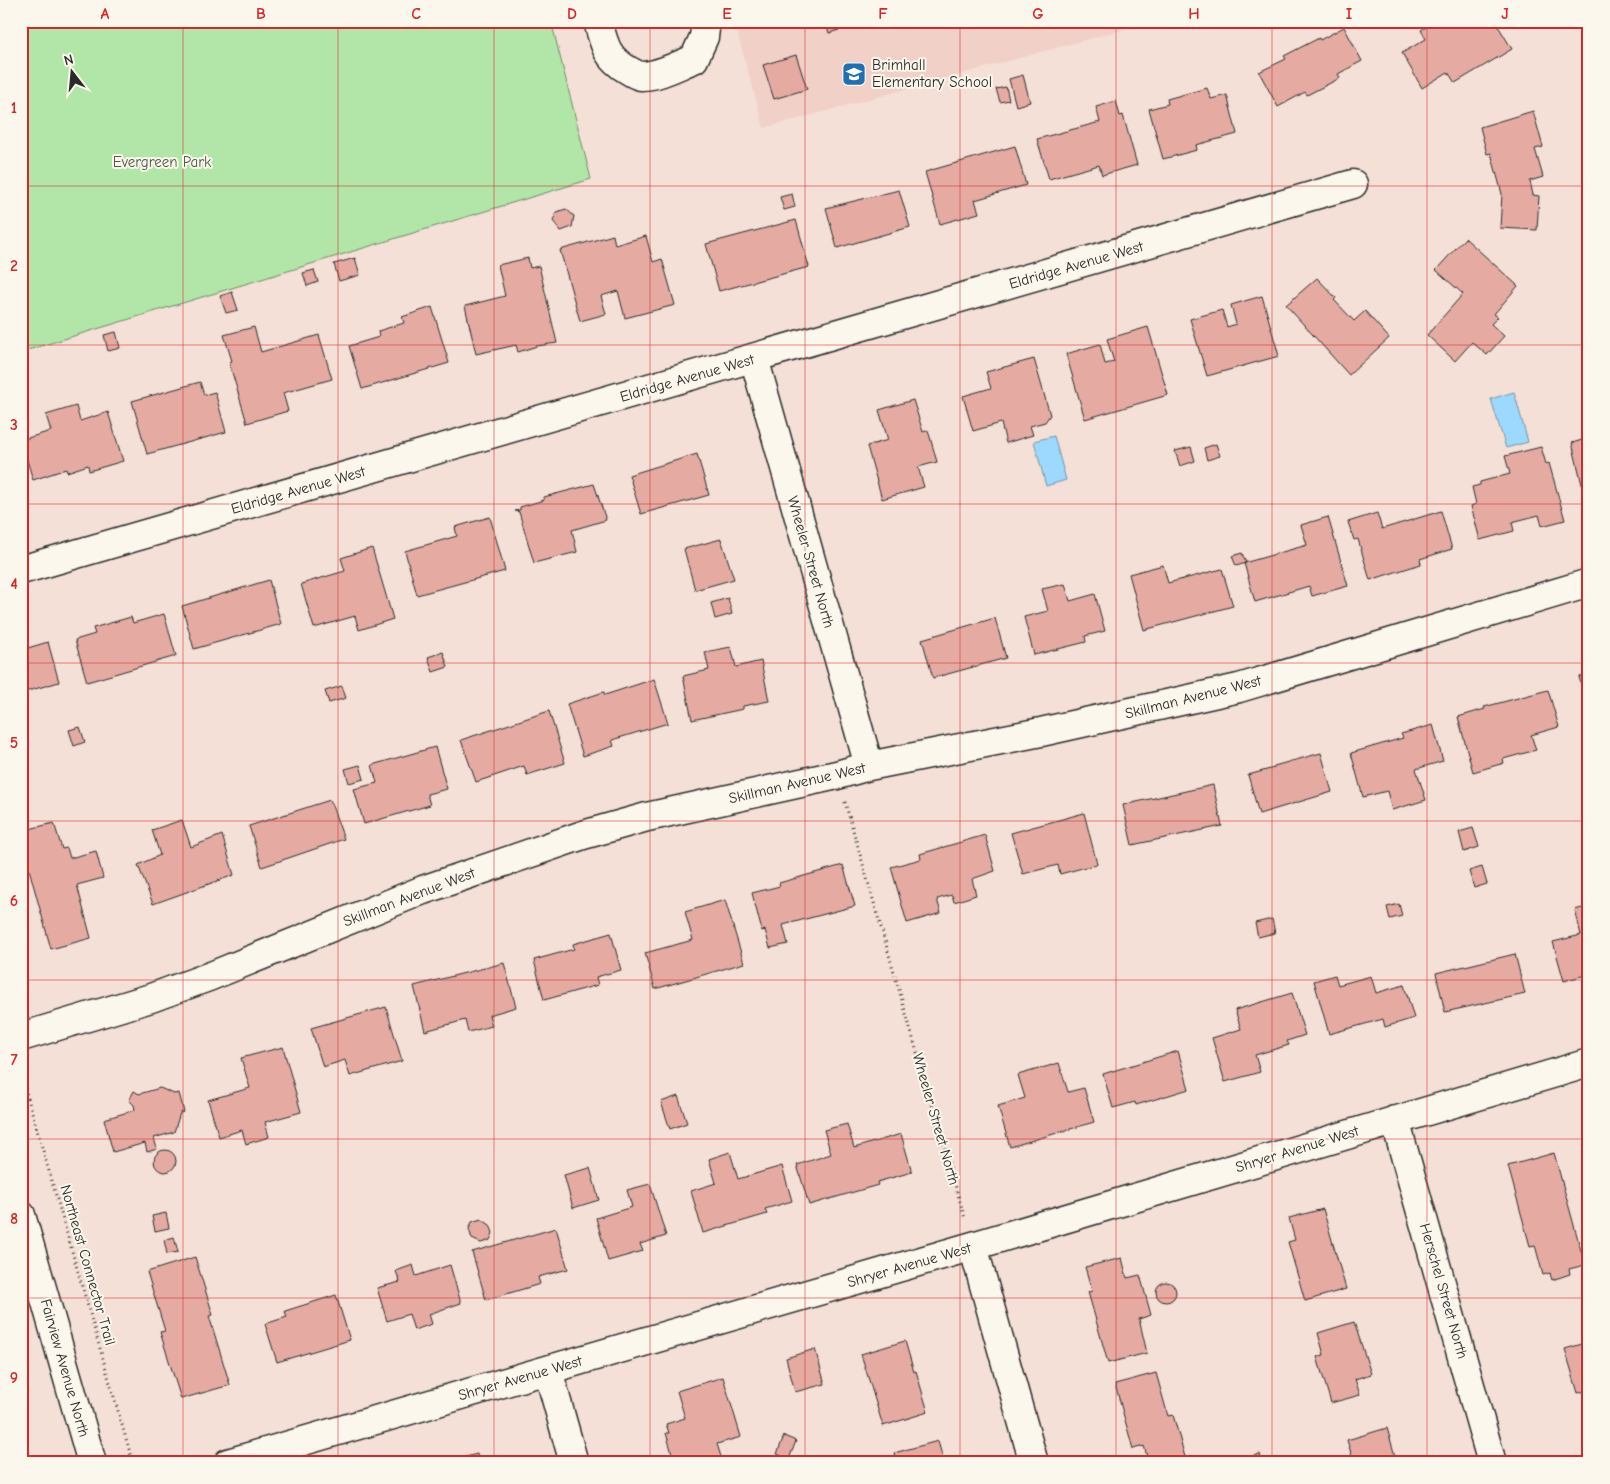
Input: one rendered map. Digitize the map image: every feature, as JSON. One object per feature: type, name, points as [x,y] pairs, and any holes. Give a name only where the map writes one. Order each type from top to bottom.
[{"type":"street","points":[[598,21],[609,55],[639,77],[656,74],[694,59],[704,37],[706,21]]},
{"type":"street","name":"Eldridge Avenue West","points":[[21,570],[1353,184]]},
{"type":"street","name":"Wheeler Street North","points":[[754,358],[868,766]]},
{"type":"street","name":"Skillman Avenue West","points":[[21,1036],[151,998],[211,976],[423,890],[583,835],[657,814],[837,775],[868,766],[1041,732],[1239,688],[1589,583]]},
{"type":"street","name":"Shryer Avenue West","points":[[228,1463],[973,1246],[1589,1063]]},
{"type":"street","name":"Herschel Street North","points":[[1396,1120],[1492,1463]]},
{"type":"street","name":"Fairview Avenue North","points":[[21,1215],[29,1274],[92,1463]]},
{"type":"street","points":[[973,1246],[1034,1463]]},
{"type":"street","points":[[548,1370],[574,1463]]},
{"type":"path","name":"Wheeler Street North","points":[[837,775],[973,1246]]},
{"type":"path","name":"Northeast Connector Trail","points":[[21,1074],[133,1463]]},
{"type":"shaded area","name":"Brimhall Elementary School","points":[[734,21],[1154,21],[764,128]]},
{"type":"green space","name":"Evergreen Park","points":[[21,21],[551,21],[591,179],[21,352]]},
{"type":"water","points":[[1514,392],[1528,442],[1506,448],[1491,399]]},
{"type":"water","points":[[1054,436],[1066,480],[1046,486],[1034,441]]},
{"type":"building","points":[[825,21],[869,21],[829,33]]},
{"type":"building","points":[[1441,21],[1464,21],[1465,24],[1470,21],[1495,21],[1512,49],[1455,83],[1448,72],[1422,88],[1402,53],[1426,39],[1421,30]]},
{"type":"building","points":[[1344,27],[1362,61],[1338,74],[1340,78],[1307,95],[1305,92],[1278,107],[1259,72],[1286,59],[1284,56]]},
{"type":"building","points":[[796,55],[807,89],[774,99],[763,65]]},
{"type":"building","points":[[1023,75],[1030,102],[1016,106],[1009,79]]},
{"type":"building","points":[[1006,87],[1009,100],[1000,102],[996,89]]},
{"type":"building","points":[[1207,88],[1211,99],[1227,95],[1237,134],[1196,145],[1197,150],[1163,159],[1149,109],[1168,104],[1167,99]]},
{"type":"building","points":[[1116,101],[1120,116],[1123,115],[1137,165],[1102,175],[1099,165],[1049,179],[1037,139],[1100,122],[1096,107]]},
{"type":"building","points":[[1533,111],[1543,147],[1535,149],[1543,177],[1530,181],[1533,195],[1539,196],[1537,230],[1500,228],[1502,194],[1491,153],[1487,154],[1480,127]]},
{"type":"building","points":[[1015,146],[1026,185],[975,200],[979,213],[940,224],[925,172]]},
{"type":"building","points":[[899,190],[910,227],[837,248],[826,208]]},
{"type":"building","points":[[792,194],[795,207],[784,210],[780,197]]},
{"type":"building","points":[[566,209],[574,216],[572,227],[561,231],[553,221],[556,212]]},
{"type":"building","points":[[796,220],[809,267],[719,291],[706,244]]},
{"type":"building","points":[[613,235],[615,245],[646,236],[653,262],[662,259],[675,305],[625,318],[618,291],[601,296],[606,314],[580,321],[560,250]]},
{"type":"building","points":[[1465,238],[1518,286],[1494,314],[1498,317],[1491,324],[1504,336],[1487,355],[1472,342],[1455,361],[1427,335],[1463,294],[1436,270]]},
{"type":"building","points":[[355,258],[360,275],[339,281],[334,264]]},
{"type":"building","points":[[528,258],[530,268],[539,266],[557,343],[537,346],[518,352],[516,345],[476,354],[465,306],[505,296],[498,265]]},
{"type":"building","points":[[314,270],[318,282],[307,286],[303,273]]},
{"type":"building","points":[[1317,278],[1354,321],[1365,311],[1389,338],[1349,375],[1286,305]]},
{"type":"building","points":[[232,292],[238,310],[226,313],[220,296]]},
{"type":"building","points":[[1262,296],[1279,356],[1207,376],[1190,319],[1222,310],[1227,327],[1236,324],[1231,305]]},
{"type":"building","points":[[432,307],[449,363],[362,389],[349,346],[379,337],[378,331],[404,323],[402,317]]},
{"type":"building","points":[[254,327],[261,352],[319,335],[332,379],[283,393],[288,411],[247,423],[229,362],[232,361],[224,335]]},
{"type":"building","points":[[1148,327],[1168,395],[1085,419],[1066,354],[1100,344],[1105,364],[1114,362],[1107,339]]},
{"type":"building","points":[[116,332],[120,348],[108,351],[104,335]]},
{"type":"building","points":[[1034,359],[1050,415],[1045,422],[1030,426],[1033,435],[1006,443],[1001,423],[973,431],[963,396],[991,388],[986,372]]},
{"type":"building","points":[[200,382],[204,395],[215,392],[226,432],[147,454],[132,401]]},
{"type":"building","points":[[913,400],[923,432],[928,430],[937,462],[918,467],[924,487],[882,499],[867,446],[888,440],[879,410]]},
{"type":"building","points":[[76,406],[80,421],[108,412],[123,461],[89,471],[88,465],[67,472],[66,469],[33,480],[21,440],[51,431],[46,415]]},
{"type":"building","points":[[1589,438],[1589,496],[1585,497],[1572,443]]},
{"type":"building","points":[[1216,444],[1220,456],[1207,460],[1204,448]]},
{"type":"building","points":[[1191,447],[1195,461],[1180,466],[1175,451]]},
{"type":"building","points":[[1541,447],[1546,464],[1549,463],[1565,520],[1542,526],[1539,515],[1512,522],[1514,531],[1480,540],[1471,506],[1476,504],[1472,487],[1480,485],[1480,482],[1510,474],[1505,456]]},
{"type":"building","points":[[697,454],[709,495],[641,514],[629,475]]},
{"type":"building","points":[[594,484],[606,520],[572,530],[577,552],[534,563],[519,512],[515,511],[520,510],[520,507],[544,500],[544,497]]},
{"type":"building","points":[[1441,511],[1452,549],[1420,559],[1421,564],[1370,580],[1358,539],[1354,540],[1348,522],[1377,513],[1382,529]]},
{"type":"building","points":[[490,517],[505,571],[417,595],[405,551],[457,536],[455,527]]},
{"type":"building","points":[[1328,517],[1348,586],[1312,596],[1309,586],[1255,602],[1244,563],[1307,545],[1301,525]]},
{"type":"building","points":[[721,539],[734,579],[695,590],[684,549]]},
{"type":"building","points":[[372,548],[393,619],[359,630],[355,616],[314,628],[301,584],[345,571],[341,558]]},
{"type":"building","points":[[1242,553],[1246,563],[1236,566],[1232,556]]},
{"type":"building","points":[[1163,565],[1168,583],[1222,569],[1233,606],[1144,630],[1129,574]]},
{"type":"building","points":[[269,580],[281,624],[194,649],[182,606]]},
{"type":"building","points":[[1065,584],[1070,601],[1095,594],[1105,631],[1085,636],[1086,642],[1034,655],[1024,617],[1048,611],[1042,589]]},
{"type":"building","points":[[728,598],[732,614],[715,619],[711,603]]},
{"type":"building","points":[[164,614],[176,656],[87,682],[75,640],[95,634],[93,628],[131,617],[133,623]]},
{"type":"building","points":[[995,618],[1006,658],[933,678],[922,639]]},
{"type":"building","points":[[48,642],[59,682],[21,693],[21,650]]},
{"type":"building","points":[[731,647],[736,667],[761,661],[769,701],[743,706],[743,709],[692,720],[683,676],[709,670],[705,652]]},
{"type":"building","points":[[443,652],[448,667],[433,672],[428,657]]},
{"type":"building","points":[[1589,674],[1589,710],[1579,677]]},
{"type":"building","points":[[654,679],[668,723],[612,740],[614,746],[583,756],[567,704],[604,692],[605,695]]},
{"type":"building","points":[[342,686],[346,698],[329,703],[325,691]]},
{"type":"building","points":[[1548,690],[1559,727],[1531,735],[1536,750],[1503,759],[1504,763],[1473,772],[1458,717],[1485,709],[1484,707]]},
{"type":"building","points":[[549,711],[565,763],[527,775],[524,766],[476,782],[461,740]]},
{"type":"building","points":[[1433,725],[1443,761],[1416,769],[1426,800],[1392,810],[1387,791],[1363,797],[1351,753],[1403,738],[1401,734]]},
{"type":"building","points":[[80,727],[85,742],[74,746],[69,730]]},
{"type":"building","points":[[435,747],[447,789],[427,794],[430,805],[364,824],[354,789],[377,783],[372,765]]},
{"type":"building","points":[[1321,753],[1332,792],[1259,814],[1248,775]]},
{"type":"building","points":[[360,765],[364,779],[349,783],[345,769]]},
{"type":"building","points":[[1213,785],[1222,826],[1132,845],[1123,805]]},
{"type":"building","points":[[330,800],[344,839],[262,867],[249,826]]},
{"type":"building","points":[[1084,813],[1097,864],[1060,874],[1058,865],[1023,874],[1011,833]]},
{"type":"building","points":[[182,820],[191,847],[222,835],[234,875],[153,904],[138,865],[160,855],[152,830]]},
{"type":"building","points":[[54,823],[62,849],[67,848],[70,858],[96,851],[103,878],[77,885],[91,938],[51,949],[21,840],[21,831]]},
{"type":"building","points":[[1473,828],[1479,847],[1464,852],[1459,832]]},
{"type":"building","points":[[985,835],[995,871],[972,879],[976,895],[954,902],[952,895],[937,899],[941,913],[907,923],[891,867],[921,859],[920,854]]},
{"type":"building","points":[[843,865],[855,906],[783,925],[788,944],[770,948],[765,930],[762,931],[752,893],[780,886],[779,883]]},
{"type":"building","points":[[1482,867],[1487,884],[1474,888],[1469,871]]},
{"type":"building","points":[[725,900],[744,963],[655,989],[645,953],[693,940],[685,912]]},
{"type":"building","points":[[1399,904],[1402,916],[1390,919],[1387,907]]},
{"type":"building","points":[[1589,906],[1589,974],[1564,981],[1553,942],[1581,935],[1575,910]]},
{"type":"building","points":[[1272,919],[1275,933],[1258,937],[1255,923]]},
{"type":"building","points":[[611,933],[621,970],[596,977],[598,985],[544,1000],[534,960],[574,949],[573,944]]},
{"type":"building","points":[[1515,954],[1525,994],[1445,1012],[1436,973]]},
{"type":"building","points":[[504,963],[516,1007],[489,1015],[492,1026],[468,1032],[465,1020],[425,1031],[414,986]]},
{"type":"building","points":[[1335,975],[1338,985],[1371,976],[1376,993],[1404,985],[1414,1018],[1385,1027],[1383,1019],[1329,1034],[1314,981]]},
{"type":"building","points":[[1292,993],[1305,1035],[1287,1041],[1289,1045],[1255,1055],[1260,1072],[1225,1082],[1212,1038],[1241,1029],[1235,1010]]},
{"type":"building","points":[[386,1007],[402,1061],[350,1076],[345,1060],[323,1067],[311,1028]]},
{"type":"building","points":[[283,1047],[301,1112],[265,1122],[269,1137],[246,1144],[242,1130],[219,1137],[208,1100],[250,1088],[241,1058]]},
{"type":"building","points":[[1178,1051],[1189,1089],[1136,1105],[1135,1102],[1113,1108],[1103,1074]]},
{"type":"building","points":[[1059,1063],[1068,1092],[1084,1088],[1094,1122],[1010,1147],[998,1106],[1025,1098],[1018,1075]]},
{"type":"building","points":[[160,1088],[174,1094],[179,1093],[184,1112],[180,1113],[174,1132],[154,1138],[157,1149],[147,1152],[145,1143],[113,1152],[104,1119],[135,1110],[134,1105],[129,1100],[134,1091],[139,1094]]},
{"type":"building","points":[[678,1096],[687,1123],[670,1129],[661,1102]]},
{"type":"building","points":[[847,1124],[854,1148],[901,1134],[912,1172],[877,1182],[878,1185],[809,1205],[797,1165],[831,1154],[824,1130]]},
{"type":"building","points":[[165,1150],[173,1153],[176,1161],[173,1169],[165,1172],[157,1169],[154,1161],[157,1153]]},
{"type":"building","points":[[730,1152],[738,1179],[782,1166],[792,1201],[765,1209],[767,1214],[703,1233],[691,1191],[716,1183],[709,1159]]},
{"type":"building","points":[[1554,1153],[1585,1265],[1569,1269],[1570,1274],[1552,1280],[1550,1273],[1543,1275],[1535,1245],[1530,1246],[1508,1166]]},
{"type":"building","points":[[590,1168],[599,1200],[573,1208],[564,1175]]},
{"type":"building","points":[[650,1184],[666,1236],[640,1244],[643,1251],[608,1261],[596,1218],[632,1207],[627,1190]]},
{"type":"building","points":[[1323,1209],[1346,1289],[1305,1301],[1288,1242],[1295,1240],[1289,1218]]},
{"type":"building","points":[[166,1213],[169,1228],[155,1231],[152,1216]]},
{"type":"building","points":[[481,1219],[490,1225],[493,1233],[490,1240],[481,1243],[472,1239],[469,1229],[472,1222]]},
{"type":"building","points":[[556,1228],[568,1269],[538,1277],[540,1284],[486,1300],[472,1252]]},
{"type":"building","points":[[174,1237],[178,1252],[167,1254],[164,1240]]},
{"type":"building","points":[[195,1257],[213,1315],[209,1316],[230,1385],[181,1399],[160,1332],[165,1331],[147,1272]]},
{"type":"building","points":[[1122,1258],[1127,1278],[1140,1275],[1151,1315],[1139,1319],[1147,1353],[1108,1363],[1088,1292],[1092,1291],[1085,1267]]},
{"type":"building","points":[[413,1265],[416,1276],[450,1265],[461,1303],[429,1314],[432,1324],[414,1330],[409,1314],[387,1321],[377,1288],[400,1282],[396,1271]]},
{"type":"building","points":[[1166,1282],[1173,1285],[1176,1292],[1173,1299],[1166,1302],[1159,1299],[1156,1292],[1159,1285]]},
{"type":"building","points":[[336,1295],[350,1340],[277,1362],[265,1324],[287,1317],[285,1311]]},
{"type":"building","points":[[1354,1322],[1371,1374],[1355,1379],[1360,1395],[1331,1403],[1317,1357],[1324,1355],[1318,1333]]},
{"type":"building","points":[[905,1341],[928,1412],[883,1426],[861,1354]]},
{"type":"building","points":[[1589,1342],[1589,1390],[1578,1393],[1565,1349]]},
{"type":"building","points":[[815,1349],[825,1384],[795,1392],[786,1358]]},
{"type":"building","points":[[1156,1373],[1168,1416],[1173,1415],[1185,1457],[1164,1463],[1149,1463],[1144,1446],[1133,1449],[1115,1384]]},
{"type":"building","points":[[723,1377],[741,1437],[717,1444],[723,1463],[678,1463],[677,1460],[674,1460],[666,1433],[669,1433],[666,1424],[685,1418],[677,1391]]},
{"type":"building","points":[[1387,1428],[1397,1463],[1354,1463],[1347,1440]]},
{"type":"building","points":[[784,1436],[796,1441],[789,1459],[777,1454]]},
{"type":"building","points":[[938,1441],[944,1463],[896,1463],[894,1453]]},
{"type":"building","points":[[477,1454],[479,1463],[443,1463]]},
{"type":"building","points":[[1260,1454],[1262,1463],[1247,1463],[1246,1458]]},
{"type":"place","name":"Brimhall Elementary School","points":[[854,74]]}]
